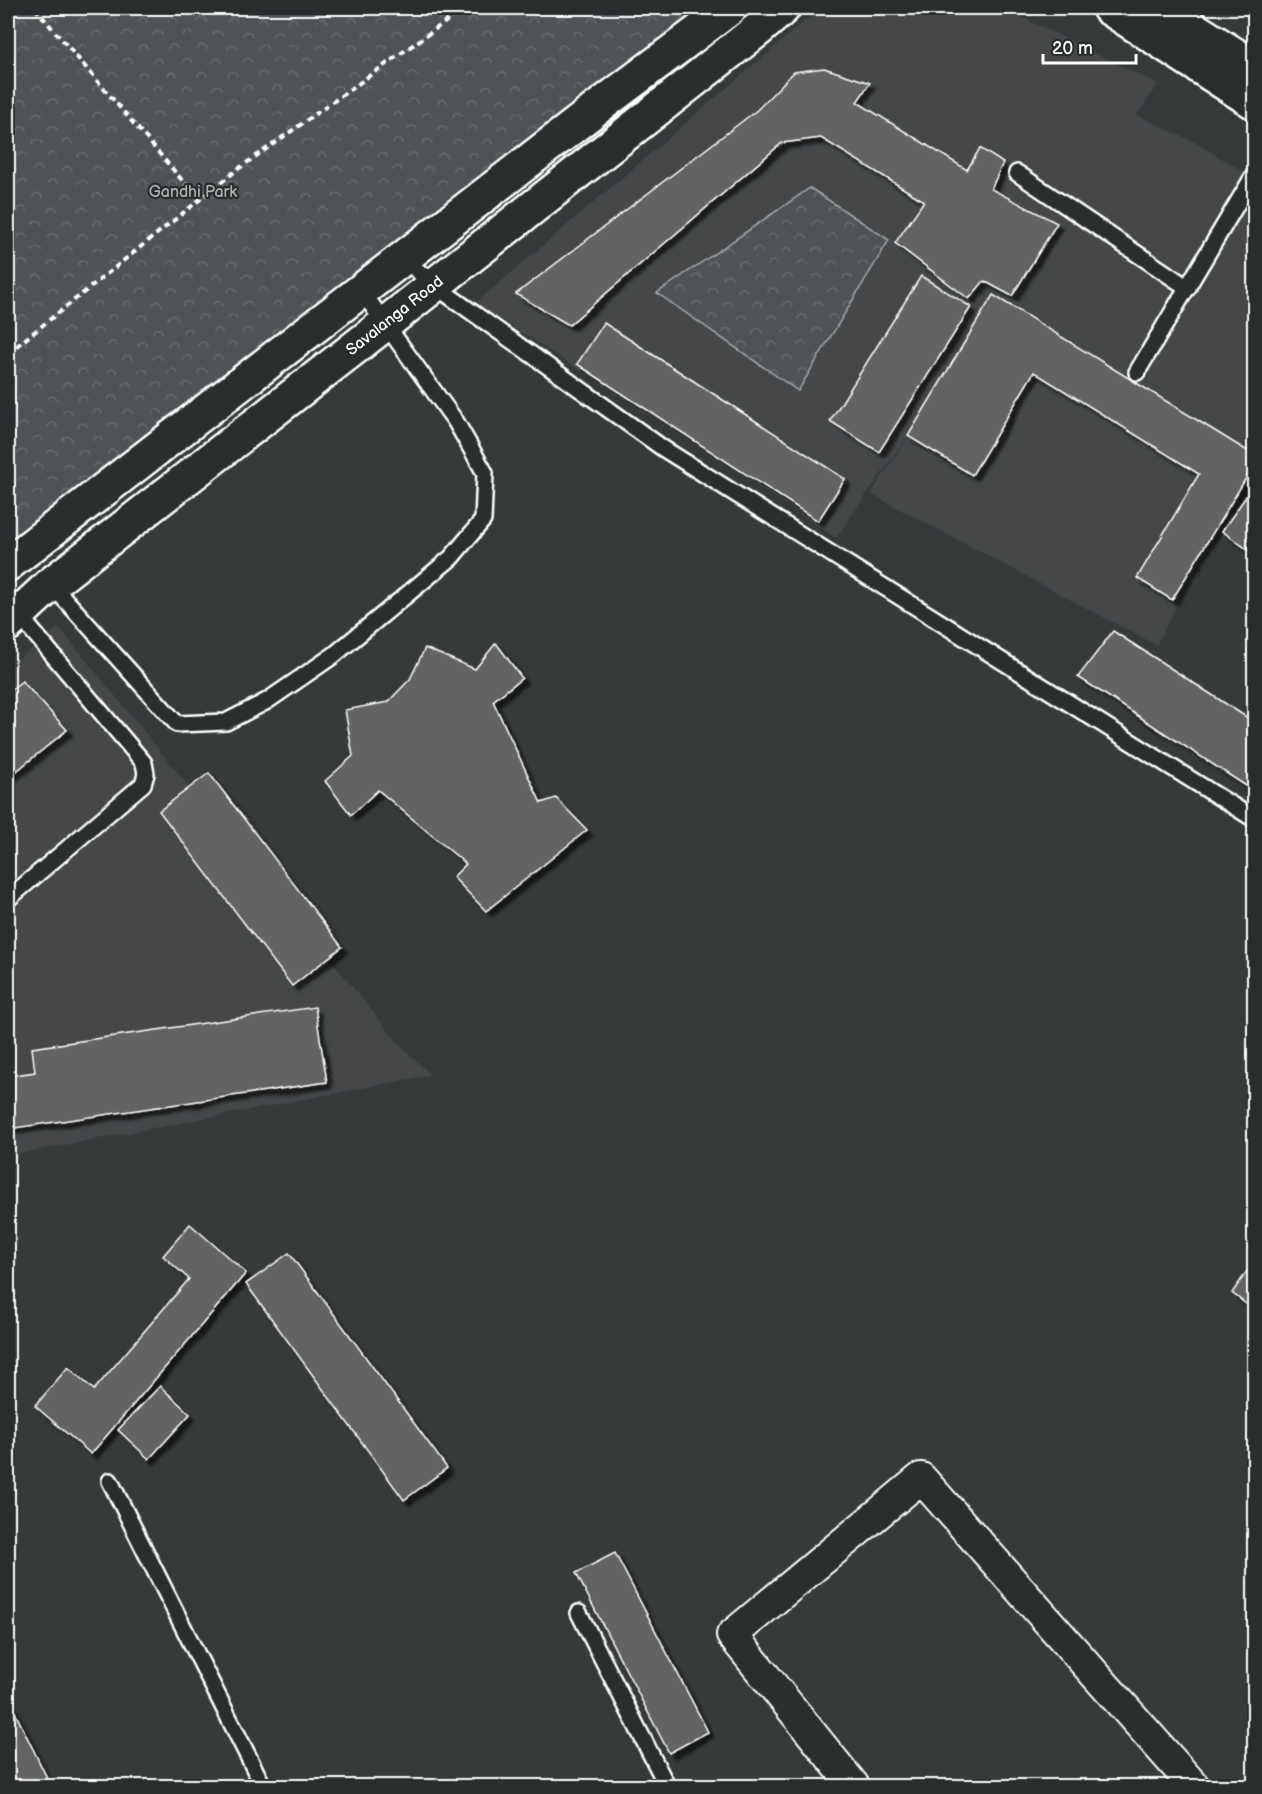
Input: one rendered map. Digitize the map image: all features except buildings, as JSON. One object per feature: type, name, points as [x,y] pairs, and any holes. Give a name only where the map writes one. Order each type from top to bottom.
[{"type":"main road","points":[[8,564],[597,108],[730,8]]},
{"type":"main road","name":"Savalanga Road","points":[[13,620],[51,584],[385,324],[783,8]]},
{"type":"main road","points":[[1109,8],[1254,102]]},
{"type":"main road","points":[[1161,8],[1254,67]]},
{"type":"street","points":[[854,1786],[732,1635],[921,1478],[1194,1786]]},
{"type":"lane","points":[[1017,173],[1188,288]]},
{"type":"lane","points":[[1137,372],[1254,175]]},
{"type":"lane","points":[[403,258],[434,285],[664,449],[1254,819]]},
{"type":"lane","points":[[51,584],[177,724],[226,722],[267,701],[334,655],[451,558],[483,520],[485,473],[456,422],[361,290]]},
{"type":"lane","points":[[8,899],[143,784],[146,774],[144,763],[13,620]]},
{"type":"lane","points":[[110,1481],[263,1786]]},
{"type":"lane","points":[[579,1613],[667,1786]]},
{"type":"path","points":[[35,8],[199,200]]},
{"type":"path","points":[[8,353],[238,169],[465,8]]},
{"type":"shaded area","points":[[820,8],[1003,8],[1158,84],[1137,115],[1196,143],[1254,178],[1254,463],[1156,645],[871,494],[914,427],[836,538],[476,303]]},
{"type":"shaded area","points":[[59,627],[400,1045],[431,1075],[8,1156],[8,667]]},
{"type":"green space","name":"Gandhi Park","points":[[8,8],[732,8],[8,573]]},
{"type":"green space","points":[[810,188],[889,240],[798,391],[657,293]]}]
